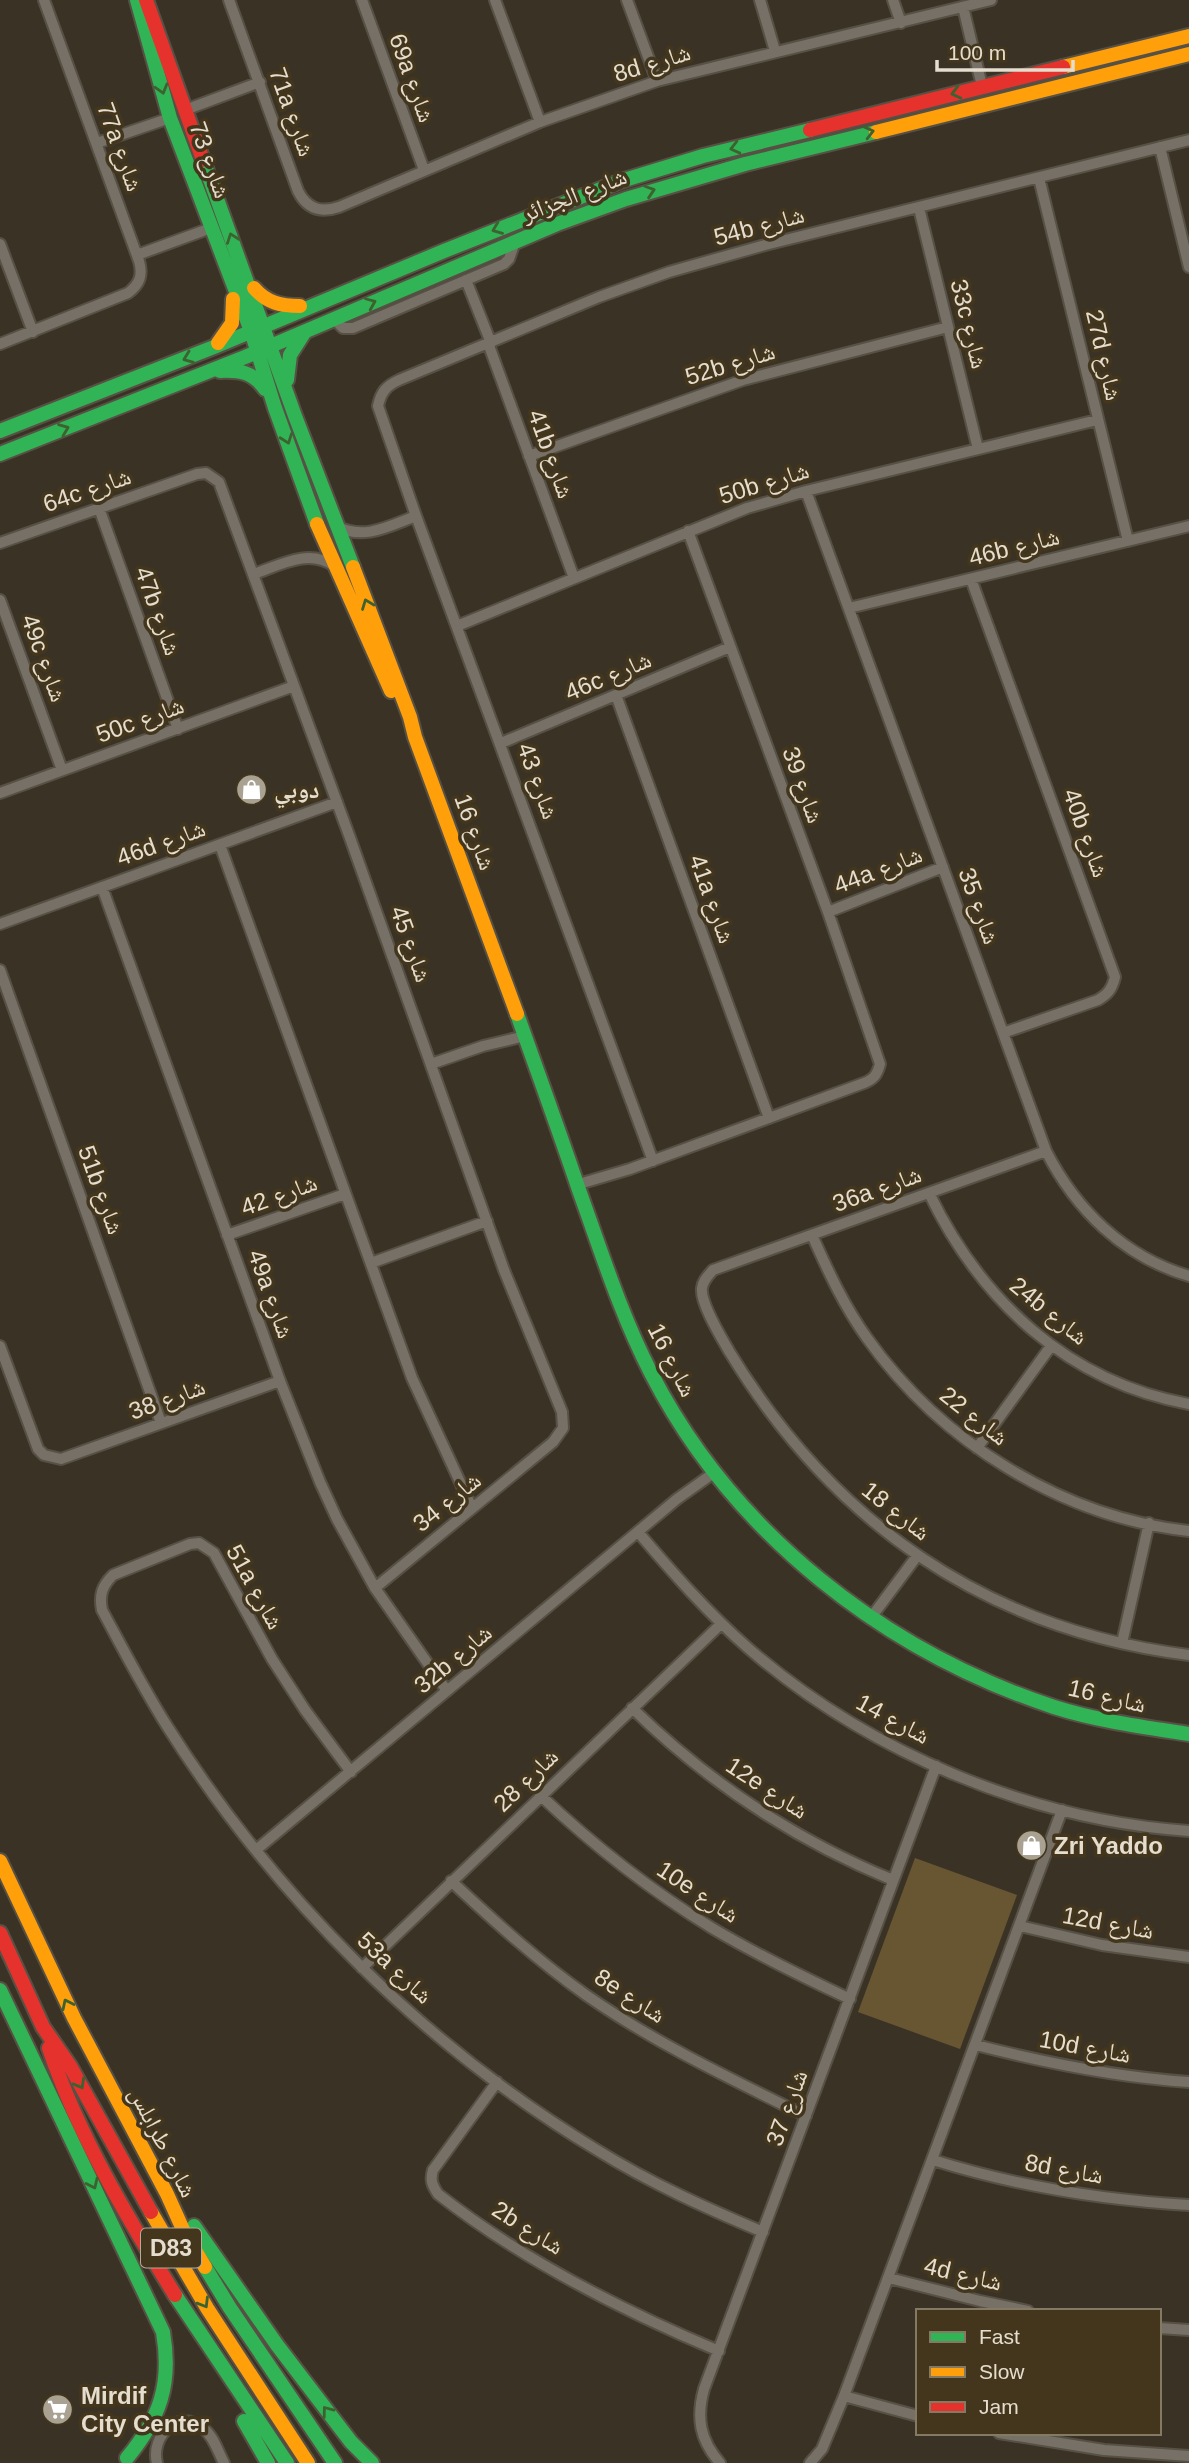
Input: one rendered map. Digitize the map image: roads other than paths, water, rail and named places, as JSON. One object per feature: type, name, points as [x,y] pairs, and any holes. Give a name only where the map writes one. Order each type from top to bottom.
[{"type":"main road","name":"شارع 73","points":[[137,0],[170,118],[228,274],[257,328]]},
{"type":"main road","name":"شارع 73","points":[[146,0],[245,274],[257,328]]},
{"type":"main road","name":"شارع الجزائر","points":[[0,431],[214,347],[571,200],[659,169],[1189,36]]},
{"type":"main road","name":"شارع الجزائر","points":[[0,454],[264,349],[603,207],[695,177],[1189,54]]},
{"type":"main road","points":[[214,347],[228,332],[234,319],[228,274]]},
{"type":"main road","points":[[245,274],[259,294],[270,303],[285,307],[312,306]]},
{"type":"main road","name":"شارع 16","points":[[257,328],[264,349],[275,408],[321,534],[400,712],[415,737]]},
{"type":"main road","points":[[287,394],[288,357],[293,345],[307,329]]},
{"type":"main road","name":"شارع 16","points":[[264,349],[287,394],[410,717],[415,737],[635,1339],[668,1405],[713,1469],[761,1526],[834,1593],[873,1621],[945,1663],[1018,1696],[1094,1719],[1189,1734]]},
{"type":"main road","points":[[205,372],[236,369],[250,373],[261,382],[275,408]]},
{"type":"main road","name":"شارع طرابلس","points":[[0,1861],[74,2018],[167,2194],[185,2234],[230,2308],[335,2463]]},
{"type":"main road","name":"شارع طرابلس","points":[[0,1933],[43,2026],[70,2066],[201,2298],[308,2463]]},
{"type":"main road","points":[[0,1990],[163,2332],[168,2361],[165,2392],[150,2428],[127,2458]]},
{"type":"main road","points":[[43,2026],[58,2073],[99,2161],[268,2463]]},
{"type":"main road","points":[[167,2194],[336,2422],[372,2463]]},
{"type":"main road","points":[[190,2321],[286,2463]]},
{"type":"street","name":"77a شارع","points":[[33,332],[117,298],[136,287],[142,270],[44,0]]},
{"type":"street","name":"71a شارع","points":[[229,0],[303,200],[310,207],[320,210],[339,207]]},
{"type":"street","name":"69a شارع","points":[[362,0],[424,170]]},
{"type":"street","points":[[495,0],[540,122]]},
{"type":"street","points":[[627,0],[657,81]]},
{"type":"street","points":[[760,0],[775,51]]},
{"type":"street","points":[[892,0],[901,23]]},
{"type":"street","name":"8d شارع","points":[[339,207],[540,122],[657,81],[991,0]]},
{"type":"street","points":[[963,7],[982,86]]},
{"type":"street","points":[[185,110],[260,82]]},
{"type":"street","points":[[97,143],[170,118]]},
{"type":"street","name":"54b شارع","points":[[382,417],[378,405],[381,394],[388,385],[598,297],[669,272],[765,245],[1189,140]]},
{"type":"street","points":[[1160,147],[1189,267]]},
{"type":"street","name":"27d شارع","points":[[1040,178],[1128,541]]},
{"type":"street","name":"33c شارع","points":[[919,208],[978,450]]},
{"type":"street","points":[[137,255],[211,228]]},
{"type":"street","points":[[334,319],[343,328],[353,328],[466,281],[507,262],[515,242]]},
{"type":"street","points":[[0,244],[33,332],[0,344]]},
{"type":"street","name":"41b شارع","points":[[466,281],[574,578]]},
{"type":"street","name":"52b شارع","points":[[529,456],[743,380],[948,327]]},
{"type":"street","name":"شارع 43","points":[[382,417],[653,1161]]},
{"type":"street","name":"50b شارع","points":[[457,626],[747,508],[806,491],[1097,420]]},
{"type":"street","name":"شارع 45","points":[[188,476],[205,473],[219,482],[254,574],[522,1317],[562,1412],[563,1428],[546,1448]]},
{"type":"street","name":"64c شارع","points":[[0,543],[188,476]]},
{"type":"street","name":"شارع 35","points":[[806,491],[1046,1150],[1067,1187],[1096,1222],[1133,1251],[1189,1276]]},
{"type":"street","name":"47b شارع","points":[[99,508],[178,729]]},
{"type":"street","points":[[349,559],[356,545],[367,534],[416,516]]},
{"type":"street","points":[[336,526],[367,534]]},
{"type":"street","name":"46b شارع","points":[[849,608],[1189,526]]},
{"type":"street","name":"شارع 39","points":[[688,531],[828,912],[880,1064],[878,1073],[872,1080],[769,1118]]},
{"type":"street","points":[[303,558],[316,545],[321,534]]},
{"type":"street","points":[[254,574],[303,558],[316,557],[334,566]]},
{"type":"street","name":"40b شارع","points":[[971,579],[1115,977],[1113,987],[1107,995],[1098,1000],[1003,1033]]},
{"type":"street","name":"49c شارع","points":[[0,600],[62,770]]},
{"type":"street","name":"46c شارع","points":[[501,743],[730,647]]},
{"type":"street","name":"50c شارع","points":[[0,793],[294,686]]},
{"type":"street","name":"41a شارع","points":[[616,695],[769,1118]]},
{"type":"street","name":"46d شارع","points":[[0,924],[337,802]]},
{"type":"street","points":[[220,845],[412,1378],[472,1508]]},
{"type":"street","name":"44a شارع","points":[[828,912],[943,867]]},
{"type":"street","name":"49a شارع","points":[[102,887],[280,1381],[326,1494],[375,1588],[447,1691]]},
{"type":"street","name":"51b شارع","points":[[0,971],[161,1423]]},
{"type":"street","points":[[431,1064],[524,1032]]},
{"type":"street","points":[[580,1188],[769,1118]]},
{"type":"street","name":"36a شارع","points":[[723,1267],[1046,1150]]},
{"type":"street","name":"24b شارع","points":[[929,1193],[958,1247],[978,1275],[1008,1308],[1051,1346],[1108,1378],[1139,1391],[1189,1404]]},
{"type":"street","name":"شارع 42","points":[[227,1236],[345,1194]]},
{"type":"street","points":[[371,1263],[487,1220]]},
{"type":"street","name":"شارع 22","points":[[812,1235],[846,1306],[883,1359],[947,1425],[1017,1474],[1059,1495],[1103,1512],[1189,1531]]},
{"type":"street","name":"شارع 18","points":[[723,1267],[713,1270],[706,1277],[702,1296],[724,1343],[777,1424],[808,1461],[878,1527],[949,1577],[1016,1610],[1122,1643],[1189,1656]]},
{"type":"street","name":"شارع 38","points":[[0,1346],[38,1449],[52,1459],[69,1456],[280,1381]]},
{"type":"street","points":[[977,1448],[1051,1346]]},
{"type":"street","name":"شارع 34","points":[[375,1588],[546,1448]]},
{"type":"street","name":"32b شارع","points":[[256,1850],[713,1469]]},
{"type":"street","points":[[1122,1643],[1149,1524]]},
{"type":"street","name":"شارع 14","points":[[638,1532],[721,1624],[783,1676],[845,1718],[936,1766],[999,1791],[1062,1810],[1136,1825],[1189,1831]]},
{"type":"street","name":"51a شارع","points":[[107,1619],[100,1600],[101,1590],[113,1576],[190,1544],[199,1543],[208,1547],[215,1553],[288,1685],[351,1772]]},
{"type":"street","points":[[873,1621],[918,1556]]},
{"type":"street","name":"53a شارع","points":[[107,1619],[166,1724],[217,1799],[307,1911],[362,1968],[428,2027],[496,2082],[557,2125],[651,2181],[705,2208],[763,2232]]},
{"type":"street","name":"شارع 28","points":[[362,1968],[721,1624]]},
{"type":"street","name":"12e شارع","points":[[632,1708],[688,1759],[760,1812],[816,1845],[893,1880]]},
{"type":"street","name":"شارع 37","points":[[720,2463],[710,2452],[703,2437],[699,2405],[936,1766]]},
{"type":"street","name":"10e شارع","points":[[540,1795],[602,1850],[674,1904],[751,1951],[850,1999]]},
{"type":"street","points":[[810,2463],[822,2449],[844,2396],[1062,1810]]},
{"type":"street","name":"8e شارع","points":[[452,1881],[533,1954],[585,1994],[681,2053],[806,2116]]},
{"type":"street","name":"12d شارع","points":[[1020,1926],[1102,1945],[1189,1956]]},
{"type":"street","name":"10d شارع","points":[[976,2045],[1064,2066],[1189,2082]]},
{"type":"street","name":"2b شارع","points":[[496,2082],[433,2170],[432,2186],[438,2194],[495,2233],[592,2291],[659,2326],[719,2351]]},
{"type":"street","name":"8d شارع","points":[[933,2160],[969,2171],[1071,2193],[1189,2205]]},
{"type":"street","name":"4d شارع","points":[[889,2278],[1018,2309]]},
{"type":"street","points":[[1161,2328],[1189,2330]]},
{"type":"street","points":[[844,2396],[916,2415]]},
{"type":"street","points":[[156,2463],[155,2449],[159,2436],[167,2428],[184,2422],[205,2430],[224,2463]]},
{"type":"street","points":[[1011,2435],[1104,2450],[1189,2456]]},
{"type":"place","name":"دوبي","points":[[251,790]]},
{"type":"place","name":"Zri Yaddo","points":[[1031,1846]]},
{"type":"place","name":"Mirdif City Center","points":[[58,2410]]}]
